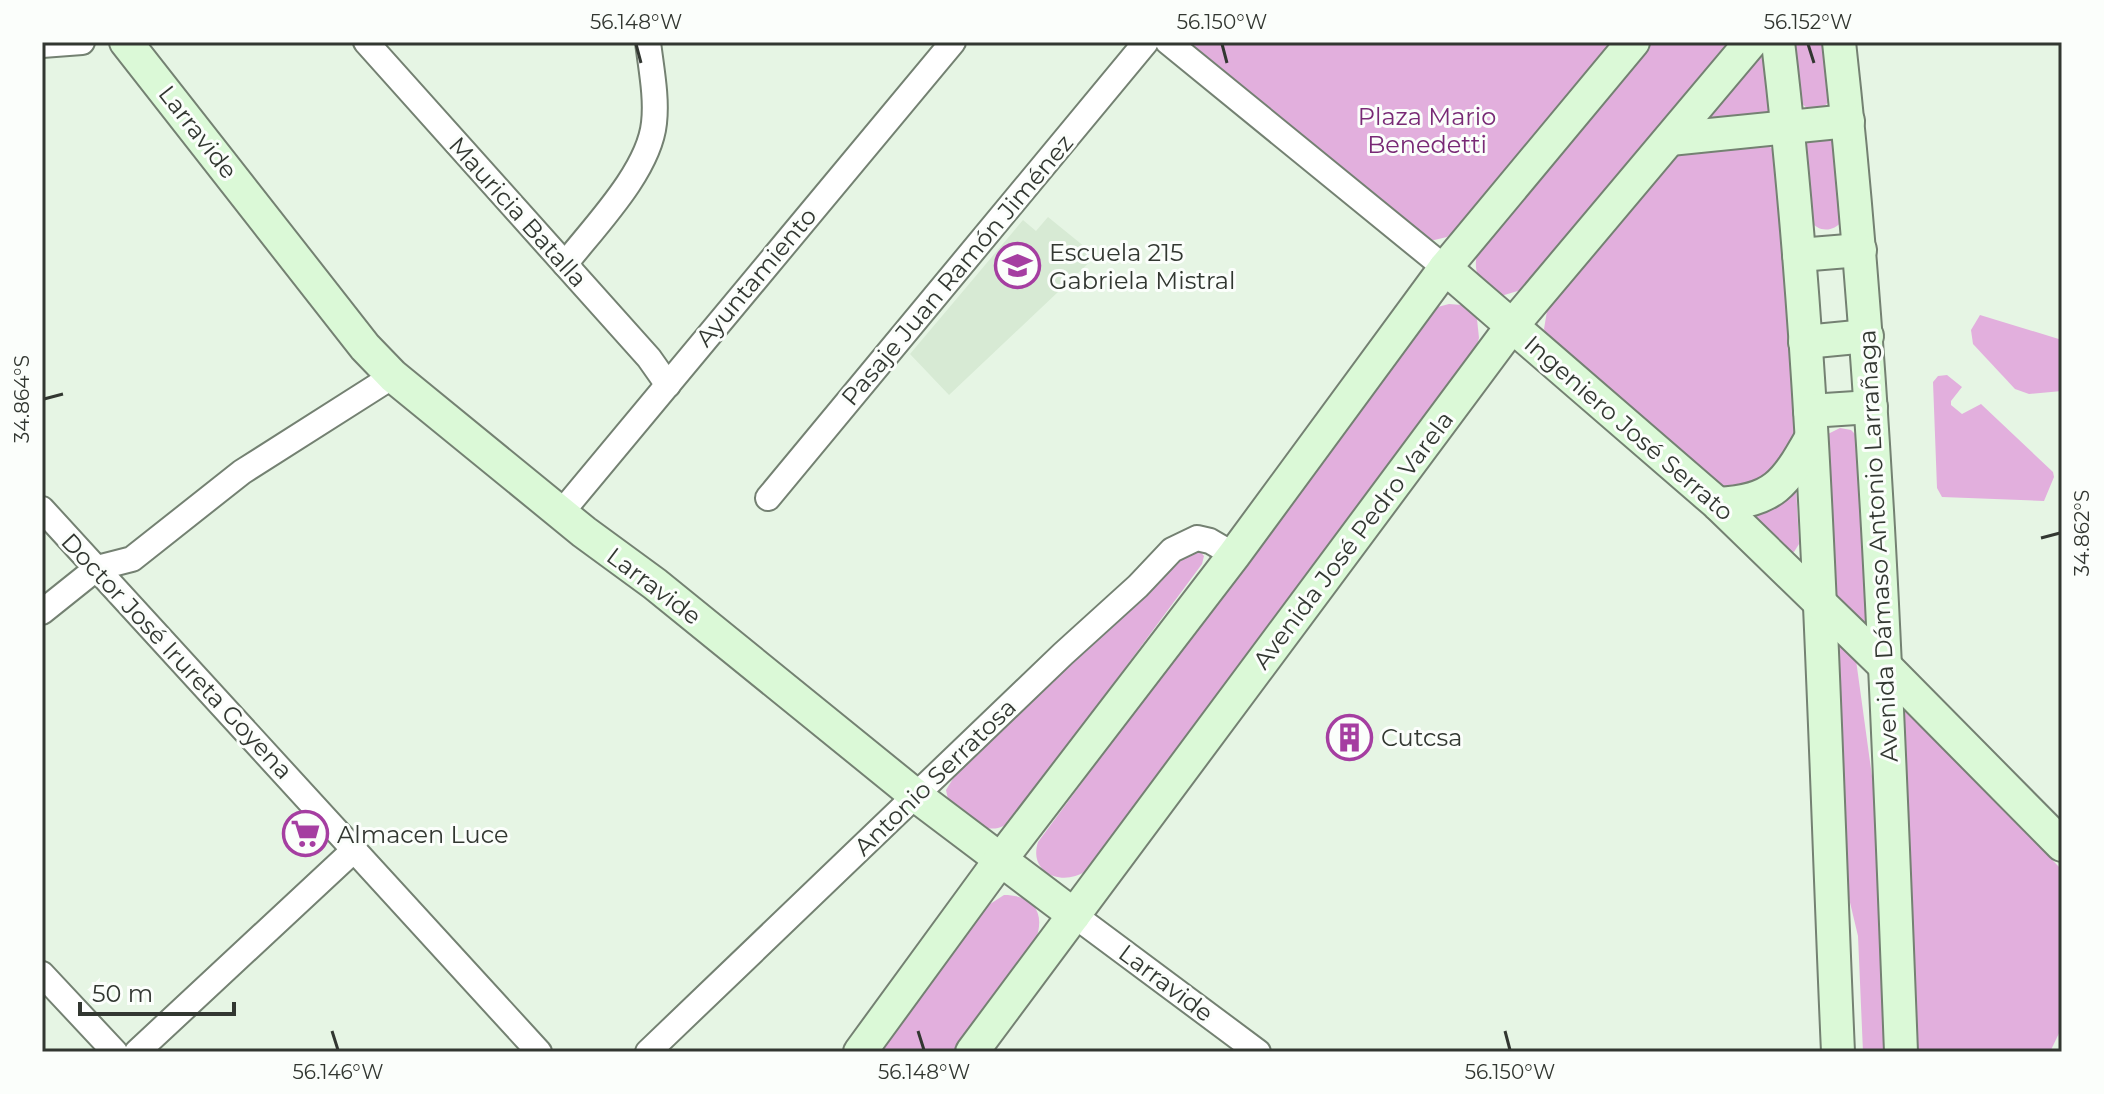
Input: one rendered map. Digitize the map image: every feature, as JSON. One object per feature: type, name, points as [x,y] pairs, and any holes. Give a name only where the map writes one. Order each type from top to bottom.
[{"type":"street","points":[[42,45],[82,42]]},
{"type":"street","name":"Larravide","points":[[126,42],[365,347],[393,376],[915,795],[1258,1052]]},
{"type":"street","name":"Mauricia Batalla","points":[[366,42],[649,358],[668,385]]},
{"type":"street","points":[[565,264],[639,169],[651,144],[655,120],[648,42]]},
{"type":"street","name":"Ayuntamiento","points":[[561,513],[953,42]]},
{"type":"street","name":"Pasaje Juan Ramón Jiménez","points":[[768,498],[1146,42]]},
{"type":"street","name":"Ingeniero José Serrato","points":[[1168,42],[1445,268],[1718,504],[1886,667],[2062,845]]},
{"type":"street","points":[[860,1052],[1001,859],[1234,555],[1445,268],[1633,42]]},
{"type":"street","name":"Avenida José Pedro Varela","points":[[972,1052],[1512,326],[1751,42]]},
{"type":"street","points":[[1778,42],[1799,255],[1810,425],[1838,1052]]},
{"type":"street","name":"Avenida Dámaso Antonio Larrañaga","points":[[1839,42],[1867,336],[1886,667],[1901,1052]]},
{"type":"street","points":[[1670,139],[1848,121]]},
{"type":"street","points":[[1799,255],[1860,250]]},
{"type":"street","points":[[1805,342],[1867,336]]},
{"type":"street","points":[[42,612],[97,568],[132,559],[242,472],[393,376]]},
{"type":"street","points":[[1810,425],[1871,407]]},
{"type":"street","points":[[1718,504],[1734,504],[1770,492],[1790,475],[1810,425]]},
{"type":"street","name":"Doctor José Irureta Goyena","points":[[42,509],[539,1052]]},
{"type":"street","name":"Antonio Serratosa","points":[[648,1052],[1138,586],[1172,550],[1197,538],[1210,541],[1234,555]]},
{"type":"street","points":[[137,1052],[354,850]]},
{"type":"street","points":[[1832,931],[1850,957],[1856,1052]]},
{"type":"street","points":[[42,974],[115,1052]]},
{"type":"shaded area","points":[[1048,217],[1096,256],[949,395],[910,354],[1023,220],[1036,231]]},
{"type":"green space","name":"Plaza Mario Benedetti","points":[[1185,42],[1613,42],[1455,230],[1447,237],[1430,241]]},
{"type":"green space","points":[[1652,42],[1728,42],[1521,290],[1501,296],[1478,275],[1477,254]]},
{"type":"green space","points":[[1790,42],[1827,42],[1831,100],[1822,108],[1808,109],[1800,102]]},
{"type":"green space","points":[[1763,54],[1769,113],[1710,120],[1709,115]]},
{"type":"green space","points":[[1833,130],[1842,221],[1834,228],[1825,230],[1810,220],[1803,135]]},
{"type":"green space","points":[[1768,144],[1774,152],[1795,428],[1793,443],[1763,482],[1723,489],[1550,342],[1544,329],[1547,311],[1679,154]]},
{"type":"green space","points":[[1462,305],[1477,319],[1479,338],[1476,348],[1086,871],[1067,878],[1049,874],[1038,862],[1038,842],[1434,308]]},
{"type":"green space","points":[[1980,315],[2062,340],[2062,391],[2029,394],[2015,389],[1973,344],[1971,330]]},
{"type":"green space","points":[[1947,375],[1962,387],[1951,405],[1962,414],[1981,404],[2053,472],[2054,477],[2044,501],[1942,497],[1937,488],[1933,382],[1938,376]]},
{"type":"green space","points":[[1840,428],[1851,430],[1858,437],[1868,628],[1832,600],[1826,435]]},
{"type":"green space","points":[[1796,486],[1799,544],[1794,552],[1789,553],[1744,507]]},
{"type":"green space","points":[[1198,549],[1204,556],[1202,564],[1013,819],[1005,826],[988,828],[972,821],[949,804],[946,790],[954,777],[1187,552]]},
{"type":"green space","points":[[1837,642],[1856,660],[1875,798],[1887,1052],[1863,1052],[1858,936],[1842,869]]},
{"type":"green space","points":[[1902,704],[2062,870],[2062,1027],[2050,1052],[1914,1052]]},
{"type":"green space","points":[[1004,895],[1022,898],[1034,906],[1039,920],[1036,939],[953,1052],[881,1052],[987,906]]},
{"type":"place","name":"Escuela 215 Gabriela Mistral","points":[[1018,266]]},
{"type":"place","name":"Cutcsa","points":[[1350,737]]},
{"type":"place","name":"Almacen Luce","points":[[306,834]]}]
